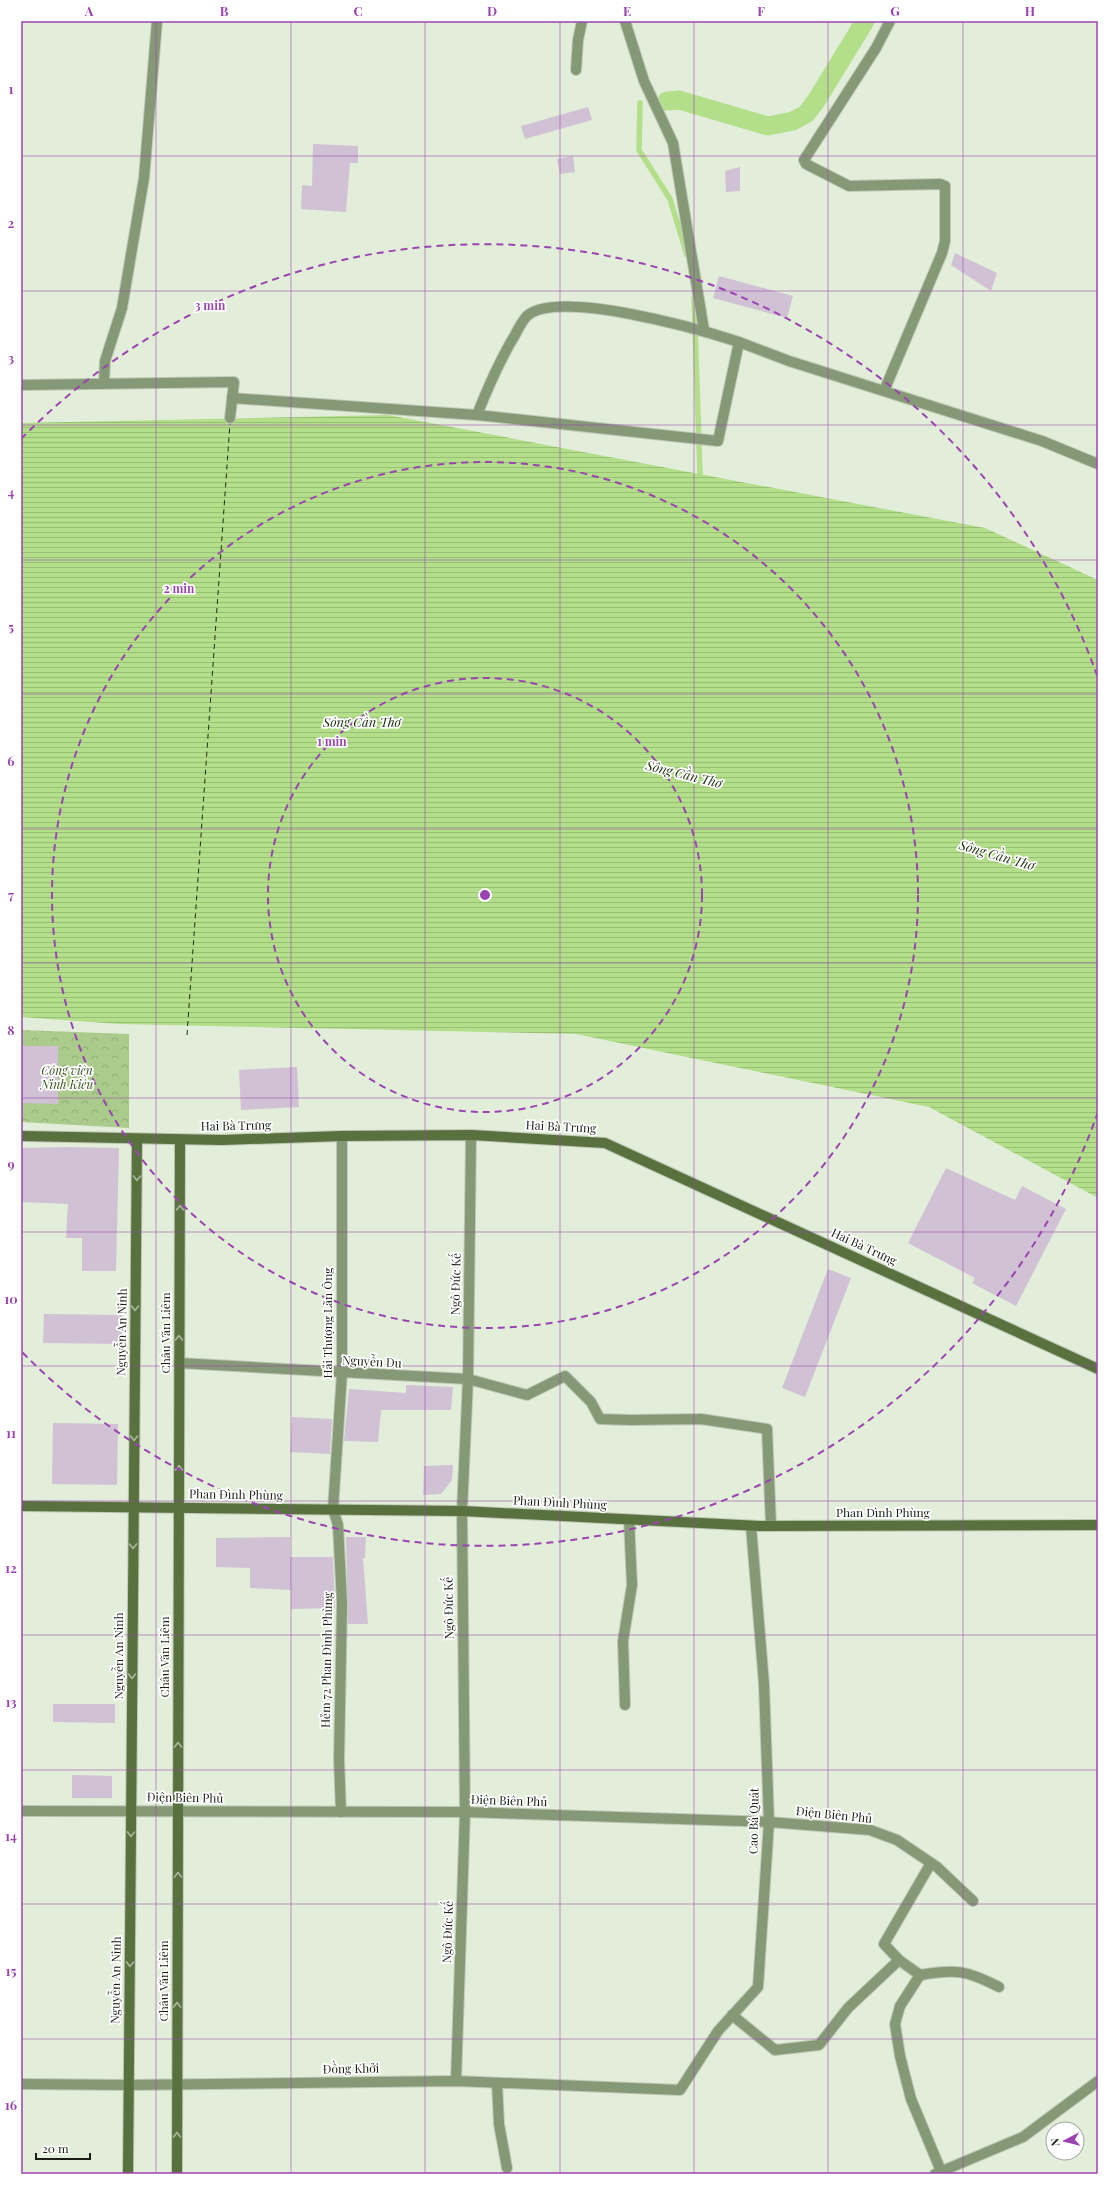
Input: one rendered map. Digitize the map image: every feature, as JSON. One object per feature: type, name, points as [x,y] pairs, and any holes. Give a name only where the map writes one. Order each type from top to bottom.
[{"type":"street","points":[[104,383],[105,360],[122,308],[144,178],[157,21]]},
{"type":"street","points":[[576,70],[578,40],[582,21]]},
{"type":"street","points":[[625,21],[651,98],[671,139],[676,158],[702,330]]},
{"type":"street","points":[[884,390],[942,253],[945,241],[945,186],[940,184],[849,186],[806,164],[804,160],[876,48],[890,21]]},
{"type":"street","points":[[477,415],[488,387],[507,349],[526,317],[536,310],[565,306],[600,308],[702,330],[1042,441],[1097,462]]},
{"type":"street","points":[[232,398],[477,415],[718,441],[739,342]]},
{"type":"street","points":[[21,385],[234,382],[230,418]]},
{"type":"street","name":"Hai Bà Trưng","points":[[21,1136],[222,1140],[342,1136],[471,1136],[605,1143],[1098,1369]]},
{"type":"street","name":"Hải Thượng Lãn Ông","points":[[333,1509],[342,1373],[342,1136]]},
{"type":"street","name":"Ngô Đức Kế","points":[[456,2081],[464,1812],[462,1511],[468,1379],[471,1136]]},
{"type":"street","name":"Nguyễn An Ninh","points":[[128,2174],[137,1139]]},
{"type":"street","name":"Châu Văn Liêm","points":[[177,2174],[180,1140]]},
{"type":"street","name":"Nguyễn Du","points":[[179,1363],[468,1379],[527,1395],[565,1376],[591,1402],[600,1418],[631,1420],[701,1419],[767,1429],[772,1526]]},
{"type":"street","name":"Phan Đình Phùng","points":[[21,1506],[462,1511],[752,1526],[1098,1525]]},
{"type":"street","name":"Hẻm 72 Phan Đình Phùng","points":[[333,1509],[338,1525],[342,1603],[339,1758],[341,1812]]},
{"type":"street","points":[[625,1705],[622,1641],[632,1585],[629,1520]]},
{"type":"street","name":"Cao Bá Quát","points":[[680,2090],[718,2031],[758,1987],[769,1822],[764,1684],[752,1526]]},
{"type":"street","name":"Điện Biên Phủ","points":[[21,1811],[131,1810],[464,1812],[769,1822],[870,1830],[897,1840],[931,1863],[973,1901]]},
{"type":"street","points":[[931,1863],[884,1944],[899,1960],[920,1975],[949,1970],[974,1974],[999,1987]]},
{"type":"street","points":[[732,2015],[775,2050],[819,2045],[848,2008],[899,1960]]},
{"type":"street","points":[[920,1975],[900,2006],[895,2024],[900,2056],[911,2099],[938,2173],[1023,2137],[1098,2081]]},
{"type":"street","name":"Đồng Khởi","points":[[21,2084],[128,2085],[456,2081],[680,2090]]},
{"type":"street","points":[[497,2083],[499,2124],[507,2168]]},
{"type":"green space","name":"Công viên Ninh Kiều","points":[[21,1030],[129,1034],[129,1128],[21,1122]]},
{"type":"water","name":"Sông Cần Thơ","points":[[388,415],[985,528],[1098,580],[1098,1198],[929,1107],[576,1034],[119,1024],[21,1017],[21,423]]},
{"type":"building","points":[[588,107],[592,120],[525,139],[521,126]]},
{"type":"building","points":[[313,144],[358,146],[358,163],[350,163],[346,212],[301,209],[302,185],[312,186]]},
{"type":"building","points":[[573,156],[575,172],[560,174],[557,159]]},
{"type":"building","points":[[740,167],[740,191],[726,192],[725,171]]},
{"type":"building","points":[[955,253],[997,273],[991,291],[951,265]]},
{"type":"building","points":[[719,276],[793,296],[787,318],[713,298]]},
{"type":"building","points":[[21,1046],[58,1046],[58,1104],[21,1103]]},
{"type":"building","points":[[297,1067],[299,1107],[241,1110],[239,1070]]},
{"type":"building","points":[[21,1148],[119,1148],[116,1271],[82,1271],[82,1238],[66,1238],[68,1204],[21,1202]]},
{"type":"building","points":[[946,1168],[1015,1200],[1022,1186],[1066,1209],[1016,1306],[972,1283],[975,1278],[908,1243]]},
{"type":"building","points":[[828,1269],[851,1278],[805,1397],[782,1388]]},
{"type":"building","points":[[44,1314],[122,1315],[122,1344],[43,1343]]},
{"type":"building","points":[[406,1385],[453,1387],[451,1410],[381,1410],[378,1442],[344,1441],[349,1389],[406,1393]]},
{"type":"building","points":[[292,1417],[332,1419],[330,1454],[290,1452]]},
{"type":"building","points":[[53,1423],[118,1424],[117,1485],[52,1484]]},
{"type":"building","points":[[453,1465],[452,1480],[441,1494],[423,1495],[424,1466]]},
{"type":"building","points":[[290,1537],[290,1557],[333,1557],[335,1608],[291,1609],[291,1590],[250,1588],[250,1568],[216,1567],[216,1538]]},
{"type":"building","points":[[346,1537],[366,1537],[365,1558],[363,1558],[368,1624],[348,1624]]},
{"type":"building","points":[[53,1704],[115,1704],[115,1723],[53,1722]]},
{"type":"building","points":[[72,1775],[112,1776],[112,1798],[72,1798]]},
{"type":"waterway","points":[[667,101],[679,100],[768,126],[793,121],[806,114],[816,101],[865,21]]},
{"type":"waterway","points":[[640,103],[639,150],[670,199],[687,255]]},
{"type":"waterway","points":[[694,297],[700,474]]},
{"type":"ferry route","points":[[187,1035],[230,423]]}]
